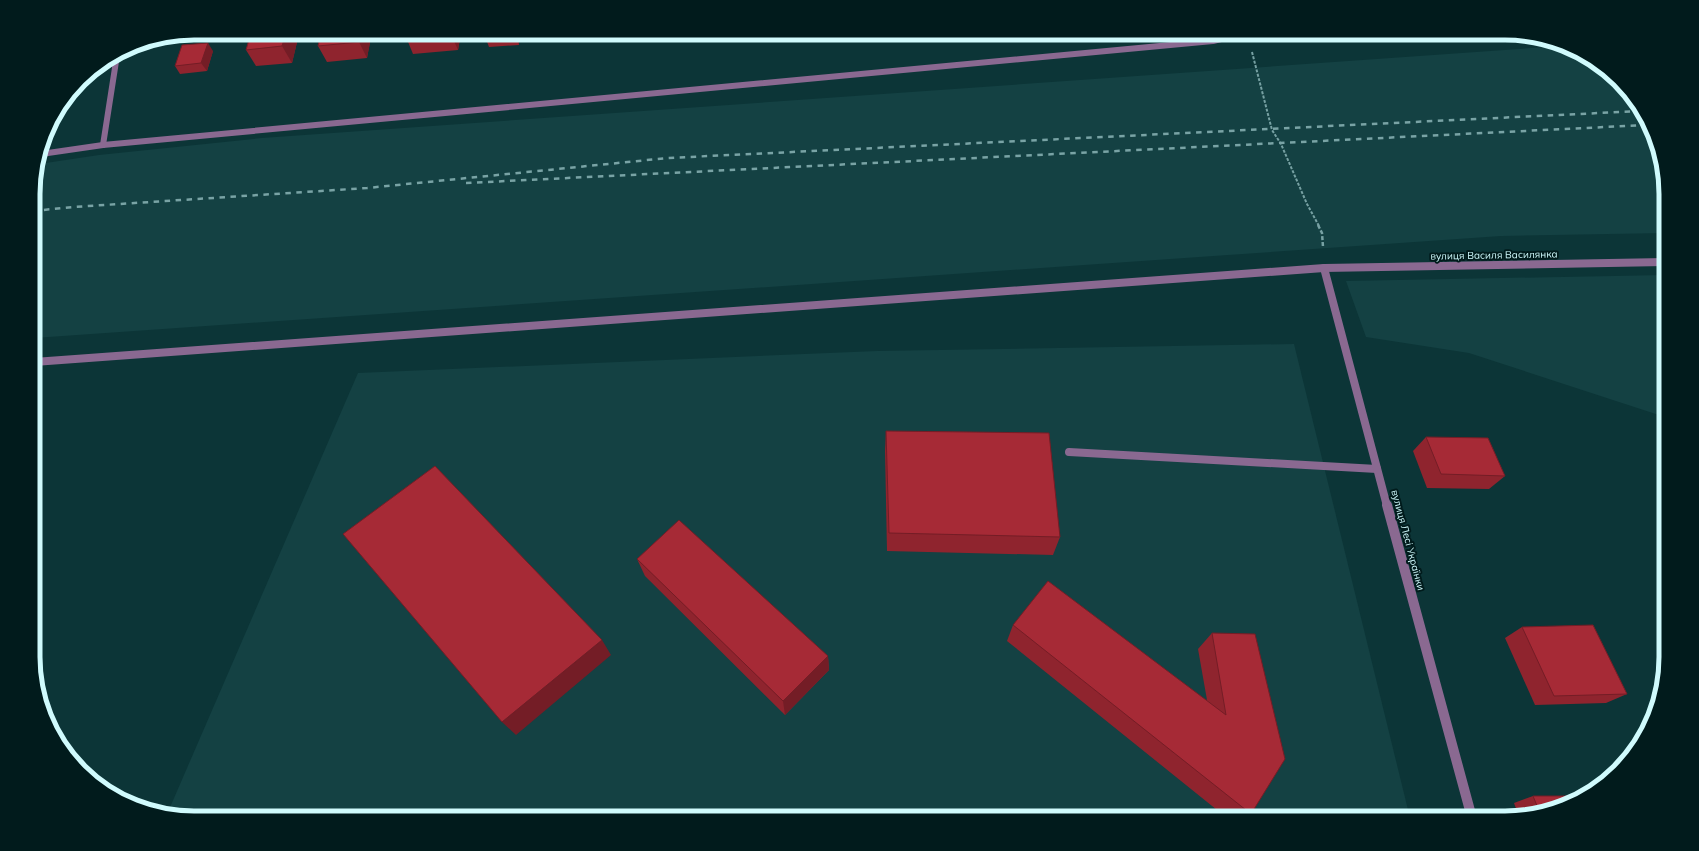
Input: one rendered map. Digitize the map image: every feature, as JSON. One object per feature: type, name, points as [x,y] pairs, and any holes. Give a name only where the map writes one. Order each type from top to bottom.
[{"type":"street","points":[[45,153],[103,144],[1217,40]]},
{"type":"street","points":[[103,144],[116,62]]},
{"type":"street","name":"вулиця Василя Василянка","points":[[40,362],[1324,268],[1659,262]]},
{"type":"street","name":"вулиця Лесі Українки","points":[[1324,268],[1470,811]]},
{"type":"street","points":[[1069,452],[1377,469]]},
{"type":"path","points":[[1247,40],[1255,62],[1266,111],[1272,130],[1322,233],[1324,268]]},
{"type":"shaded area","points":[[1550,47],[1573,56],[1599,72],[1621,93],[1638,117],[1651,145],[1658,174],[1659,233],[1501,236],[40,338],[40,184],[43,163],[99,155],[262,138]]},
{"type":"shaded area","points":[[1659,275],[1659,415],[1469,353],[1366,337],[1346,281]]},
{"type":"shaded area","points":[[1294,344],[1408,811],[184,811],[169,809],[358,373],[877,351]]},
{"type":"building","points":[[249,40],[284,40],[282,46],[246,50]]},
{"type":"building","points":[[319,40],[359,40],[359,42],[318,46]]},
{"type":"building","points":[[208,43],[201,63],[175,66],[182,45]]},
{"type":"building","points":[[886,431],[1049,433],[1060,537],[889,533]]},
{"type":"building","points":[[1426,437],[1488,438],[1505,476],[1441,474]]},
{"type":"building","points":[[435,466],[602,640],[502,722],[343,534]]},
{"type":"building","points":[[679,520],[828,656],[783,701],[637,559]]},
{"type":"building","points":[[1048,581],[1226,715],[1212,633],[1255,634],[1285,759],[1253,811],[1247,811],[1013,625]]},
{"type":"building","points":[[1593,625],[1627,694],[1554,696],[1522,627]]},
{"type":"building","points":[[1533,796],[1571,796],[1554,803],[1538,807]]},
{"type":"railway","points":[[40,210],[367,188],[668,158],[1634,111]]},
{"type":"railway","points":[[466,183],[1643,125]]}]
